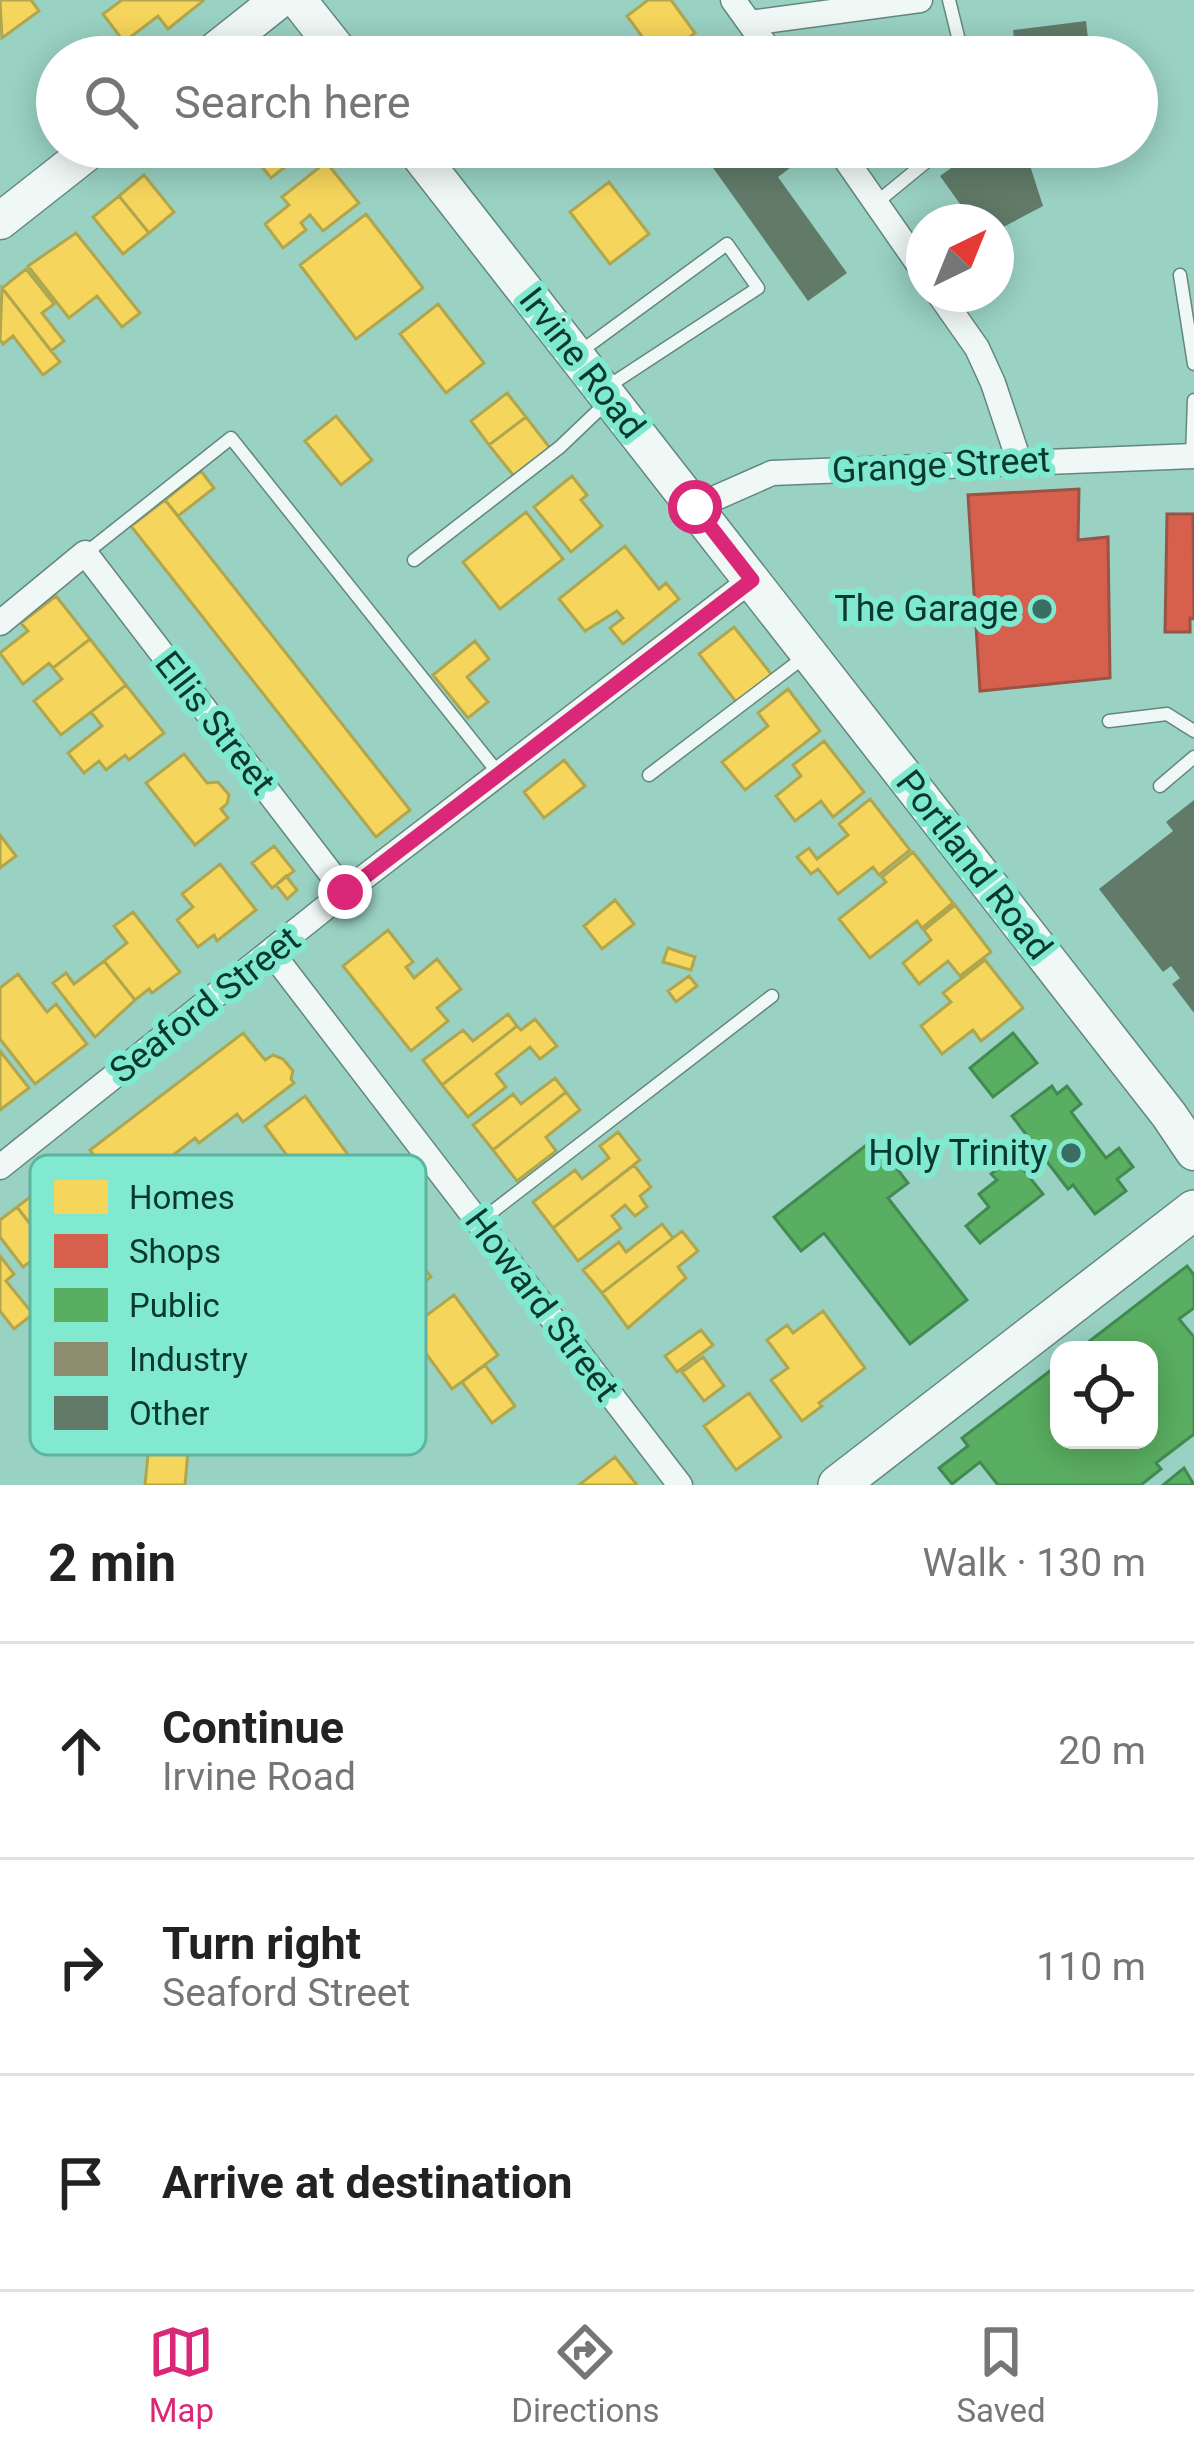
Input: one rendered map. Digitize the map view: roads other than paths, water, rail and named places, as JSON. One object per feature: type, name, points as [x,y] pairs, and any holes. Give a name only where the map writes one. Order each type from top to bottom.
[{"type":"main road","points":[[234,36],[279,0]]},
{"type":"main road","points":[[298,0],[326,36]]},
{"type":"main road","points":[[0,221],[67,168]]},
{"type":"main road","name":"Irvine Road","points":[[429,168],[752,580]]},
{"type":"main road","name":"Portland Road","points":[[752,580],[1194,1152]]},
{"type":"main road","points":[[862,1473],[1194,1210]]},
{"type":"street","points":[[733,0],[759,36]]},
{"type":"street","points":[[749,22],[920,0]]},
{"type":"street","points":[[852,168],[906,246]]},
{"type":"street","points":[[952,312],[994,382],[1019,460]]},
{"type":"street","name":"Grange Street","points":[[695,507],[772,473],[1193,456]]},
{"type":"street","points":[[0,623],[85,554]]},
{"type":"street","name":"Ellis Street","points":[[85,554],[345,892]]},
{"type":"street","name":"Seaford Street","points":[[0,1166],[345,892],[752,580]]},
{"type":"street","name":"Howard Street","points":[[272,953],[680,1485]]},
{"type":"lane","points":[[949,0],[958,36]]},
{"type":"lane","points":[[876,203],[919,168]]},
{"type":"lane","points":[[414,560],[560,447],[606,394],[758,287],[727,244],[576,355]]},
{"type":"lane","points":[[1180,275],[1194,364]]},
{"type":"lane","points":[[1193,456],[1194,400]]},
{"type":"lane","points":[[85,554],[231,438],[499,774]]},
{"type":"lane","points":[[649,775],[808,653]]},
{"type":"lane","points":[[1109,722],[1167,714],[1194,730]]},
{"type":"lane","points":[[1160,786],[1194,757]]},
{"type":"lane","points":[[479,1222],[772,996]]},
{"type":"place","name":"The Garage","points":[[1042,609]]},
{"type":"place","name":"Holy Trinity","points":[[1071,1153]]}]
